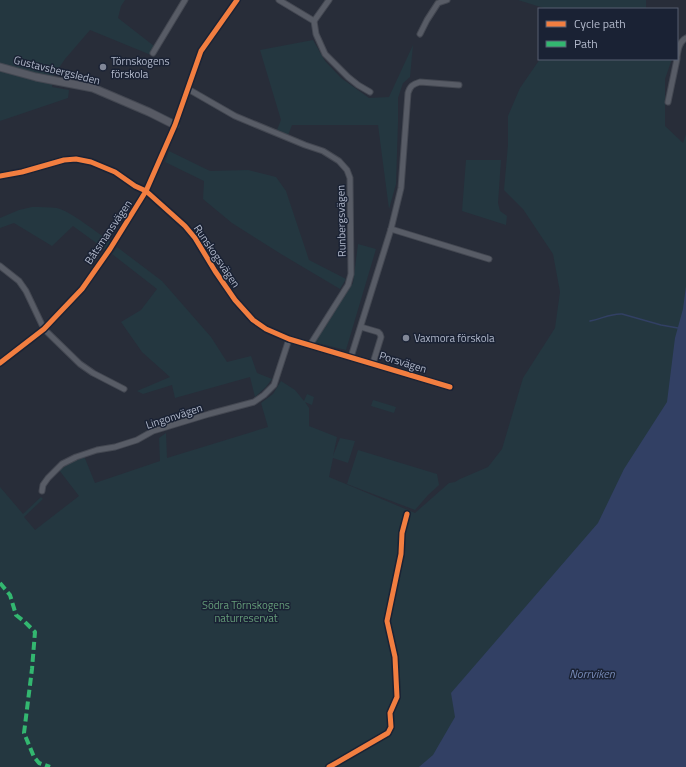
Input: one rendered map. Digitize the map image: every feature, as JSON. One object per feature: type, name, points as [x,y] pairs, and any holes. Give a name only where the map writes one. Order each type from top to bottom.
[{"type":"street","points":[[153,53],[185,0]]},
{"type":"street","name":"Båtsmansvägen","points":[[0,363],[44,329],[82,289],[110,250],[146,191],[174,125],[202,51],[237,0]]},
{"type":"street","points":[[279,0],[314,21]]},
{"type":"street","points":[[329,0],[314,21],[316,34],[325,54],[344,74],[370,92]]},
{"type":"street","points":[[420,34],[438,3],[447,0]]},
{"type":"street","points":[[678,53],[680,44],[686,38]]},
{"type":"street","points":[[668,102],[677,60]]},
{"type":"street","name":"Gustavsbergsleden","points":[[0,67],[36,77],[93,88],[149,112],[174,125]]},
{"type":"street","points":[[351,357],[391,229],[401,188],[408,92],[413,84],[420,82],[459,85]]},
{"type":"street","name":"Runbergsvägen","points":[[188,89],[235,116],[323,151],[339,161],[347,170],[350,178],[351,274],[348,285],[310,345]]},
{"type":"street","name":"Runskogsvägen","points":[[0,176],[22,172],[64,160],[76,159],[91,162],[114,172],[135,186],[146,191],[185,226],[195,238],[215,272],[235,300],[259,325],[266,330],[290,339],[351,357]]},
{"type":"street","points":[[391,229],[489,259]]},
{"type":"street","points":[[0,266],[19,281],[26,291],[44,329],[80,364],[93,373],[124,389]]},
{"type":"street","name":"Porsvägen","points":[[360,327],[378,332],[380,334],[381,337],[373,363]]},
{"type":"street","name":"Lingonvägen","points":[[42,491],[43,485],[53,473],[62,464],[76,457],[137,440],[153,431],[254,402],[274,385],[290,339]]},
{"type":"street","name":"Porsvägen","points":[[351,357],[450,387]]},
{"type":"green space","points":[[0,0],[125,0],[121,6],[118,18],[154,46],[151,55],[90,30],[65,59],[54,75],[52,87],[69,90],[68,98],[0,121]]},
{"type":"green space","points":[[518,0],[646,0],[646,8],[544,8]]},
{"type":"green space","points":[[313,40],[325,61],[341,78],[369,98],[389,97],[413,45],[410,77],[403,83],[398,98],[396,184],[389,209],[378,125],[292,125],[288,135],[277,130],[281,120],[260,50]]},
{"type":"green space","name":"Södra Törnskogens naturreservat","points":[[539,60],[672,60],[665,79],[665,126],[683,143],[686,134],[686,421],[445,767],[0,767],[0,487],[23,514],[41,497],[43,499],[24,517],[35,530],[79,496],[59,470],[73,461],[84,456],[95,483],[160,461],[159,438],[166,433],[167,458],[268,427],[261,403],[273,394],[281,381],[295,390],[304,401],[307,394],[314,397],[312,405],[305,402],[309,408],[309,426],[337,437],[333,456],[340,438],[355,441],[348,463],[333,458],[329,477],[415,513],[449,483],[455,482],[488,467],[502,449],[523,378],[555,328],[560,292],[553,254],[523,209],[504,190],[508,145],[508,116],[520,88]]},
{"type":"green space","points":[[169,151],[210,171],[248,170],[276,177],[286,191],[309,260],[346,279],[340,289],[232,223],[203,199],[204,181],[165,162]]},
{"type":"green space","points":[[466,160],[501,160],[498,203],[500,211],[507,216],[506,225],[462,211]]},
{"type":"green space","points":[[32,207],[57,208],[63,210],[111,242],[106,250],[73,226],[52,246],[14,223],[0,228],[0,218],[19,210]]},
{"type":"green space","points":[[358,244],[376,249],[346,350],[313,342],[353,283]]},
{"type":"green space","points":[[117,247],[162,281],[211,337],[227,362],[251,356],[257,373],[272,379],[266,387],[255,397],[250,377],[175,398],[172,385],[143,394],[137,391],[170,377],[142,352],[121,322],[141,310],[157,289],[112,254]]},
{"type":"green space","points":[[373,400],[396,407],[394,413],[371,406]]},
{"type":"green space","points":[[358,450],[437,474],[439,485],[415,510],[347,484]]},
{"type":"water","name":"Norrviken","points":[[686,286],[686,767],[419,767],[433,755],[455,717],[451,693],[598,523],[624,469],[667,402],[675,338],[683,309]]},
{"type":"waterway","points":[[590,321],[610,315],[622,314],[661,325],[678,328]]},
{"type":"marked path","points":[[0,583],[10,595],[16,615],[35,632],[24,733],[34,757],[39,763],[50,767]]},
{"type":"cycle path","points":[[0,363],[44,329],[82,289],[110,249],[146,191],[175,125],[201,51],[237,0]]},
{"type":"cycle path","points":[[0,176],[22,172],[64,160],[76,159],[91,162],[115,172],[135,186],[146,191],[185,226],[195,238],[235,300],[253,320],[266,329],[289,339],[450,387]]},
{"type":"cycle path","points":[[329,767],[388,733],[391,727],[390,713],[397,697],[395,657],[387,621],[401,554],[402,533],[407,514]]},
{"type":"place","name":"Törnskogens förskola","points":[[103,67]]},
{"type":"place","name":"Vaxmora förskola","points":[[406,338]]}]
